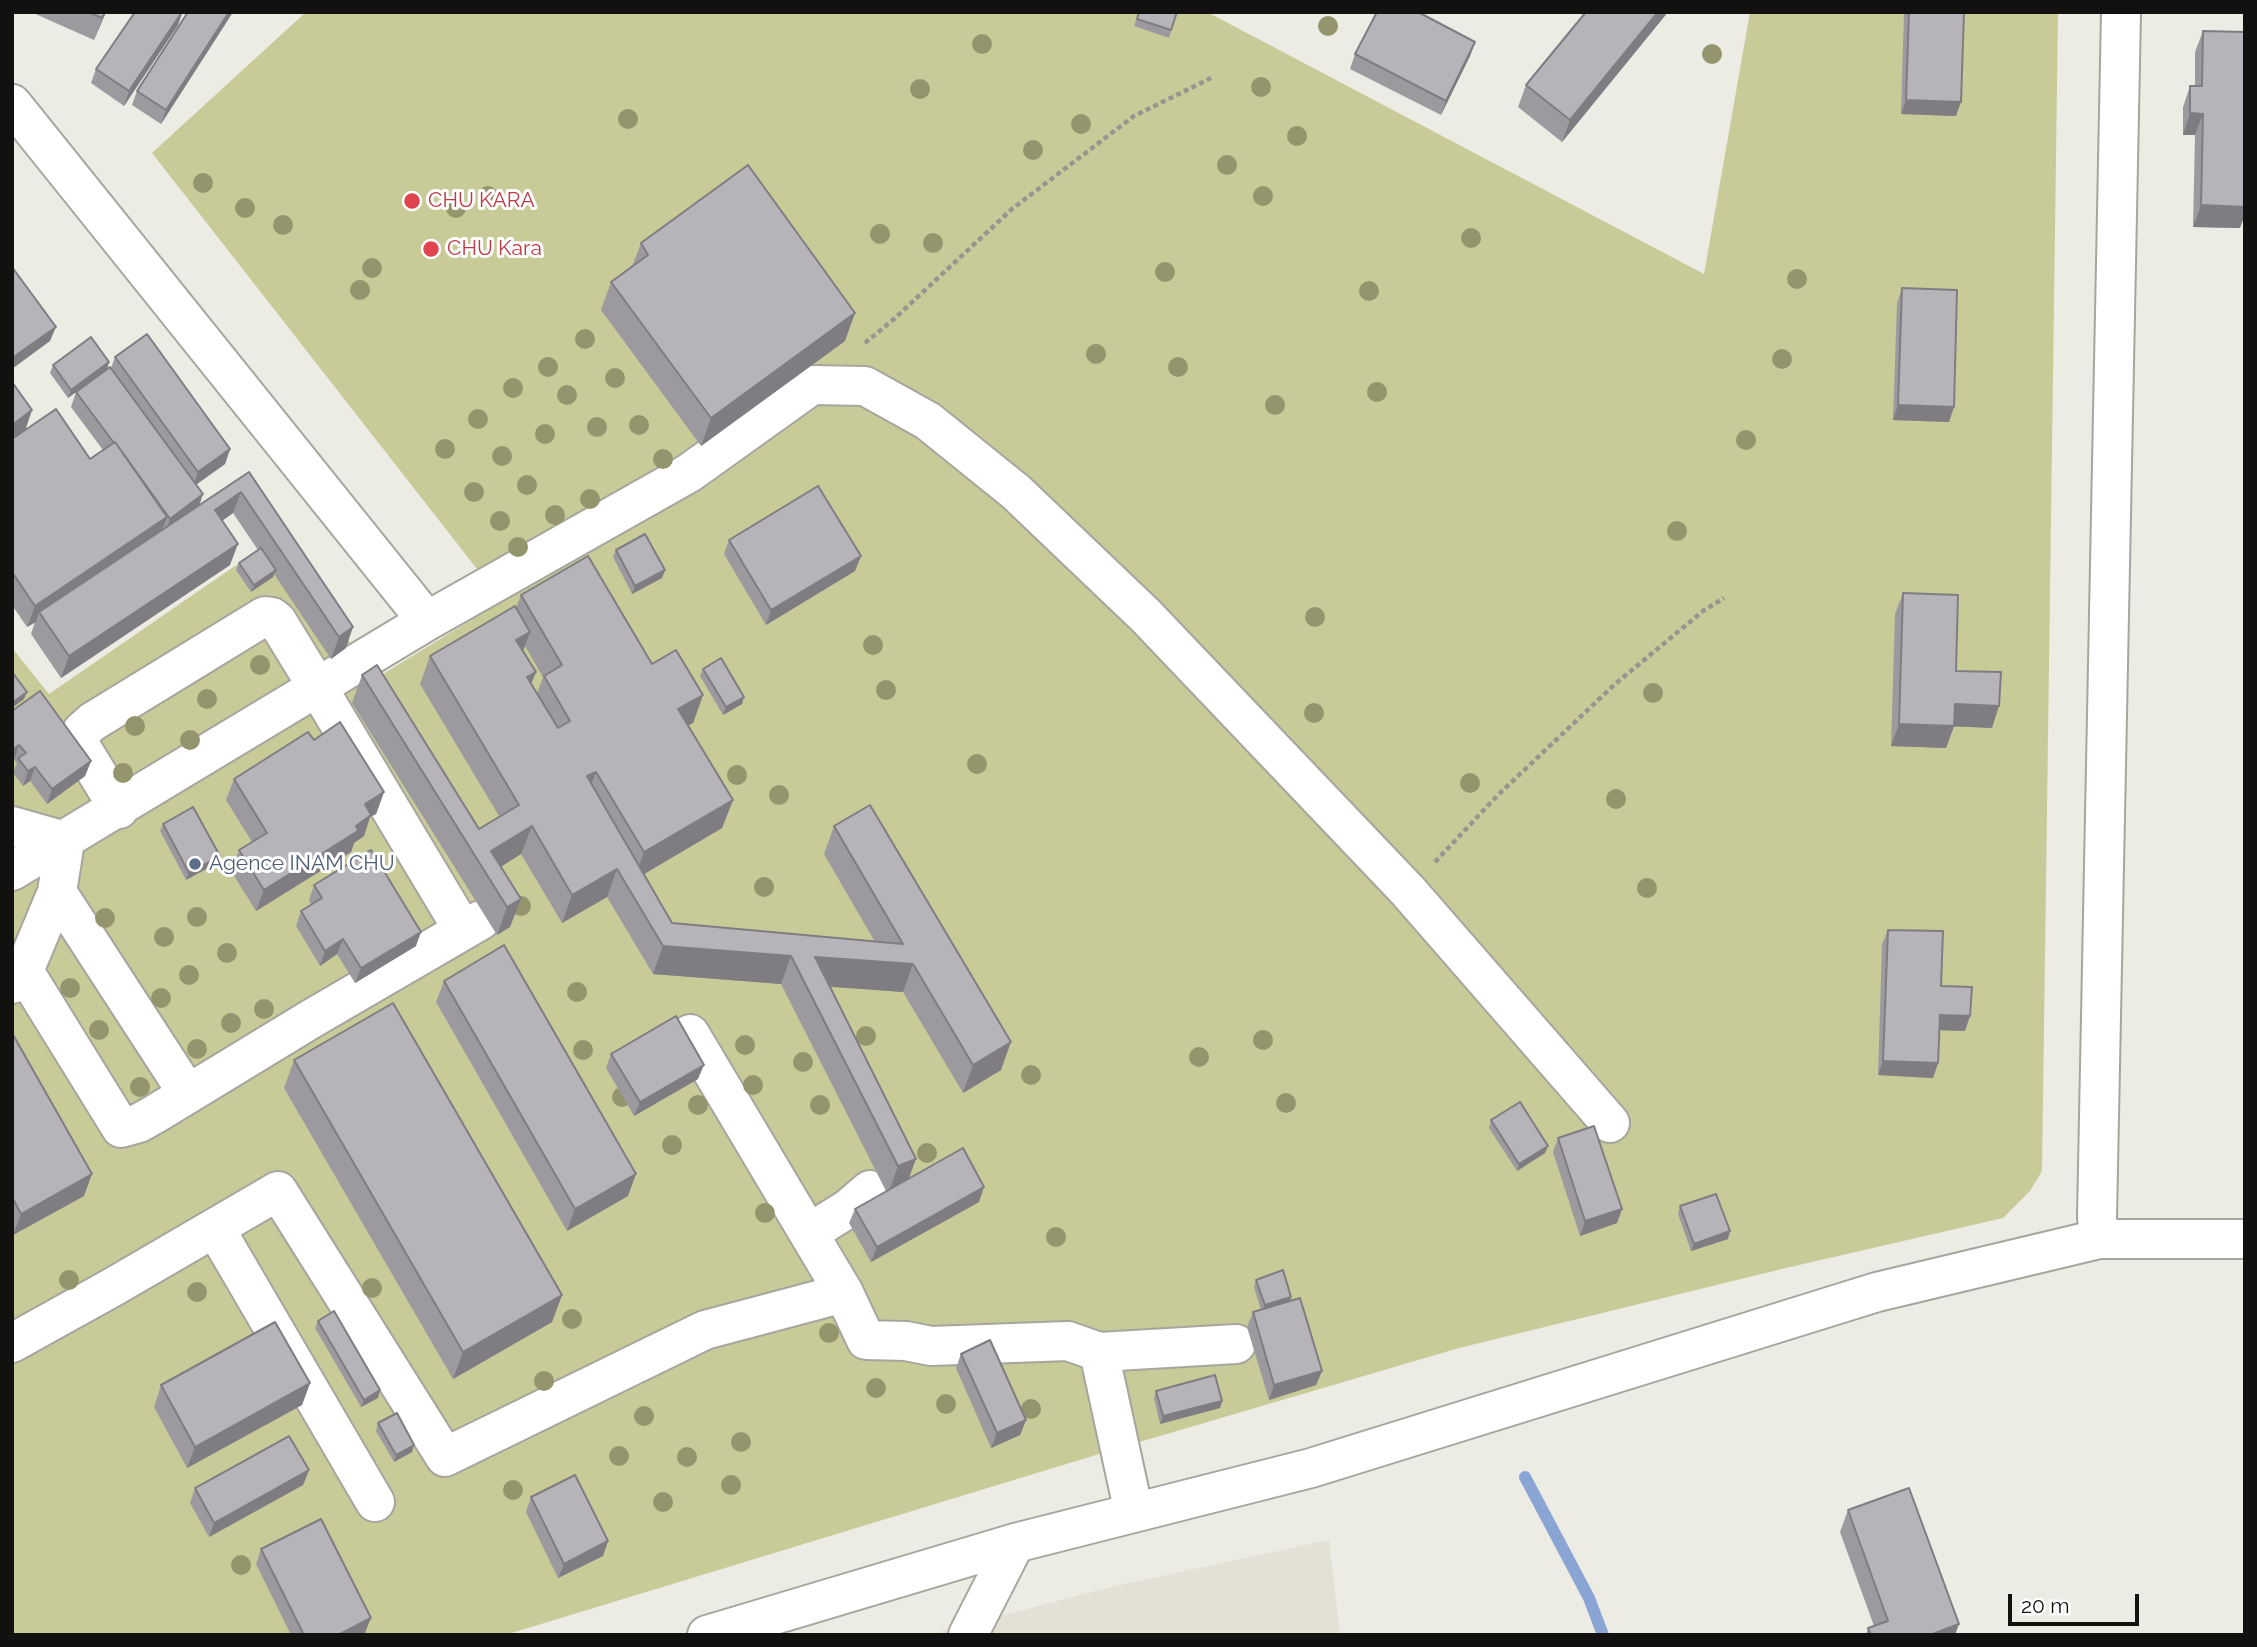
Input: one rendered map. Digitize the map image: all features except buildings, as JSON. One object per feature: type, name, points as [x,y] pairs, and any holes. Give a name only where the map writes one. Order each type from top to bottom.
[{"type":"street","points":[[2099,1239],[2096,1217],[2121,12]]},
{"type":"street","points":[[12,104],[427,621]]},
{"type":"street","points":[[12,871],[119,809],[427,621],[689,473],[812,385],[865,386],[928,421],[1016,492],[1146,616],[1409,891],[1610,1122]]},
{"type":"street","points":[[65,841],[57,892],[18,977],[121,1128],[139,1123],[472,925],[272,617],[265,616],[92,722],[82,731],[78,738],[81,747],[119,809]]},
{"type":"street","points":[[12,826],[65,841]]},
{"type":"street","points":[[57,892],[188,1094]]},
{"type":"street","points":[[690,1034],[844,1293],[866,1340],[906,1341],[931,1346],[1068,1341],[1099,1352],[1236,1344]]},
{"type":"street","points":[[809,1233],[849,1208],[870,1190]]},
{"type":"street","points":[[12,1343],[278,1191],[444,1457],[705,1330],[844,1293]]},
{"type":"street","points":[[215,1228],[375,1502]]},
{"type":"street","points":[[707,1635],[756,1628],[1015,1543],[1311,1468],[1877,1292],[2099,1239],[2245,1238]]},
{"type":"street","points":[[1099,1352],[1134,1513]]},
{"type":"street","points":[[968,1635],[1015,1543]]},
{"type":"path","points":[[863,344],[894,319],[1012,209],[1056,175],[1134,116],[1211,78]]},
{"type":"path","points":[[1409,891],[1498,795],[1604,695],[1703,611],[1724,598]]},
{"type":"shaded area","points":[[1329,1540],[1340,1635],[928,1635],[1111,1587]]},
{"type":"green space","points":[[306,12],[1207,12],[1704,274],[1750,12],[2058,12],[2042,1171],[2030,1191],[2003,1218],[1459,1348],[1119,1448],[505,1635],[12,1635],[12,648],[49,694],[277,537],[375,679],[502,601],[152,153]]},
{"type":"waterway","points":[[1525,1477],[1589,1598],[1603,1635]]},
{"type":"place","name":"CHU KARA","points":[[412,201]]},
{"type":"place","name":"CHU Kara","points":[[431,249]]},
{"type":"place","name":"Agence INAM CHU","points":[[195,864]]}]
